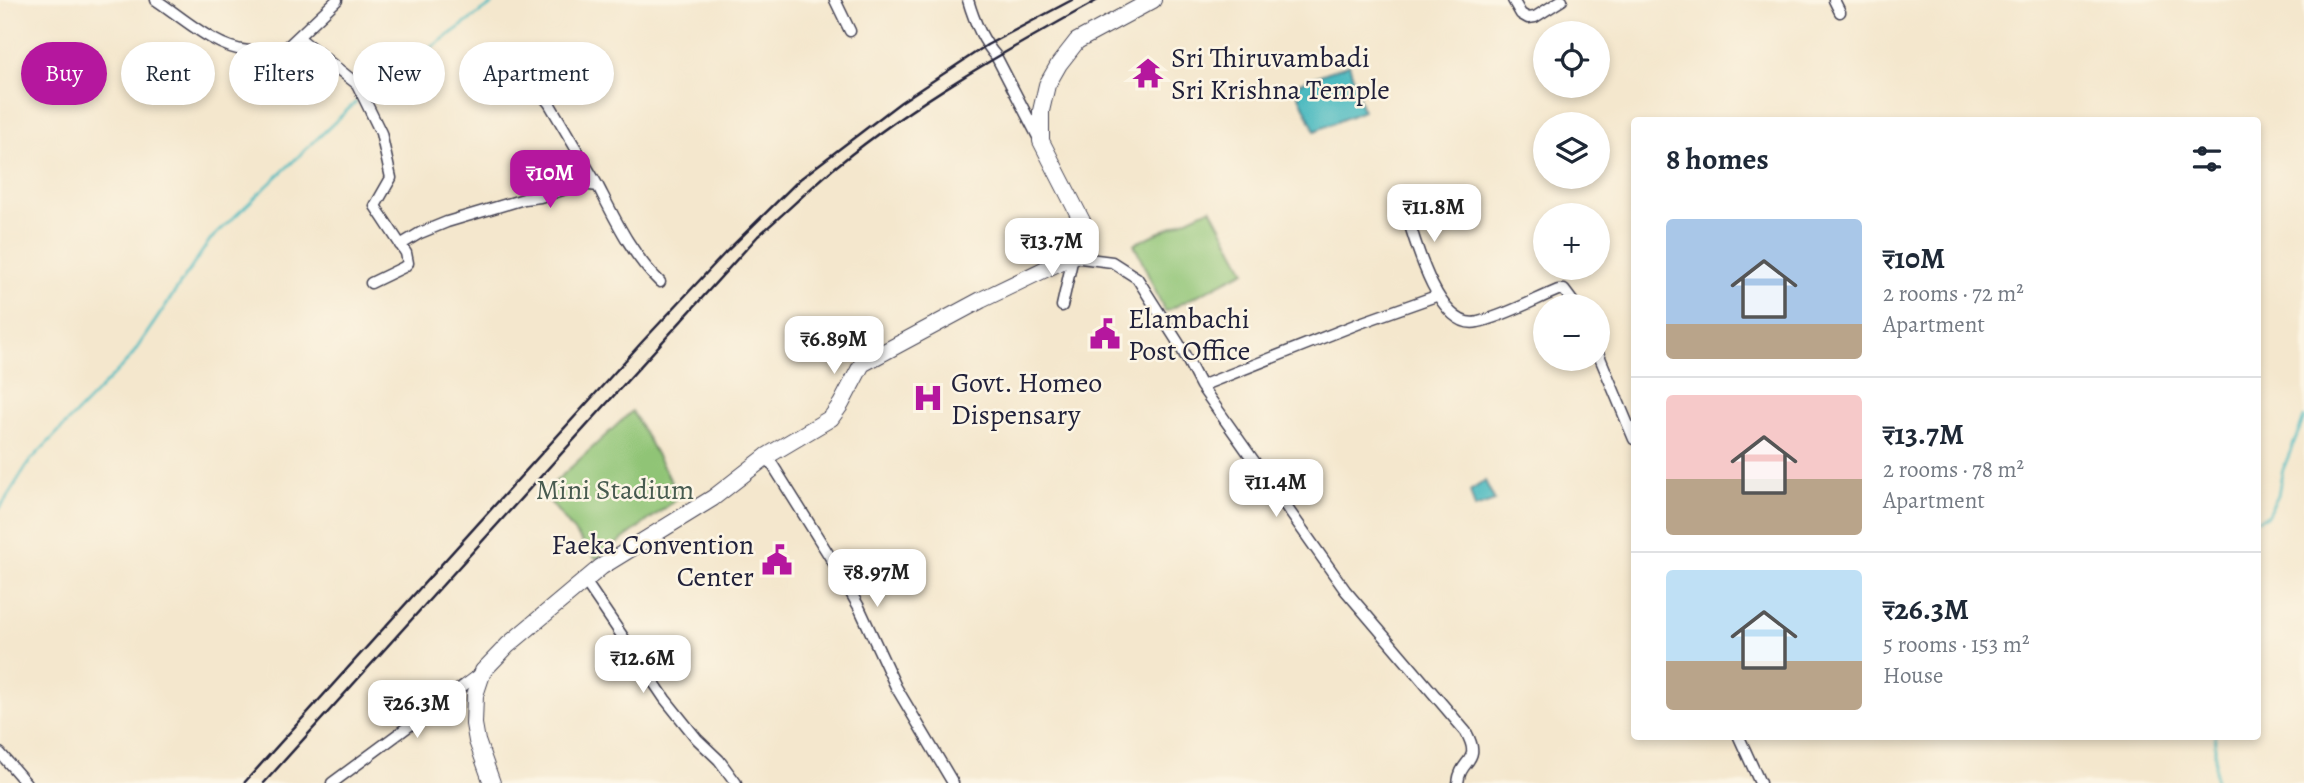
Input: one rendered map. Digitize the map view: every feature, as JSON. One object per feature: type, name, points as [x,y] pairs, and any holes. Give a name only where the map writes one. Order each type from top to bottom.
[{"type":"main road","points":[[492,783],[477,741],[474,724],[475,695],[483,671],[508,645],[601,567],[713,498],[767,456],[831,418],[862,364],[981,300],[1087,249],[1088,239],[1072,201],[1041,141],[1041,111],[1047,85],[1077,40],[1153,0]]},
{"type":"street","points":[[156,0],[218,41],[246,51],[283,51],[337,0]]},
{"type":"street","points":[[835,0],[850,31]]},
{"type":"street","points":[[968,0],[987,45],[996,56],[1041,141]]},
{"type":"street","points":[[1513,0],[1521,14],[1528,18],[1535,17],[1562,0]]},
{"type":"street","points":[[1834,0],[1840,12]]},
{"type":"street","points":[[298,37],[357,84],[381,133],[391,178],[375,206],[406,253],[408,263],[371,283]]},
{"type":"street","points":[[550,105],[598,187],[622,235],[660,282]]},
{"type":"street","points":[[400,245],[447,222],[524,198],[540,197],[582,184],[598,187]]},
{"type":"street","points":[[1403,202],[1436,296],[1459,320],[1475,323],[1533,300]]},
{"type":"street","points":[[1062,306],[1073,257],[1111,262],[1137,278],[1202,386],[1345,590],[1466,732],[1473,749],[1472,758],[1460,773],[1458,783]]},
{"type":"street","points":[[1548,294],[1558,290],[1569,294]]},
{"type":"street","points":[[1202,386],[1436,296]]},
{"type":"street","points":[[1606,371],[1631,432]]},
{"type":"street","points":[[767,456],[852,596],[896,687],[953,783]]},
{"type":"street","points":[[584,581],[665,699],[696,739],[719,760],[736,783]]},
{"type":"street","points":[[332,783],[483,671]]},
{"type":"street","points":[[1740,740],[1760,783]]},
{"type":"street","points":[[0,753],[26,783]]},
{"type":"green space","points":[[1211,208],[1245,271],[1165,312],[1134,244]]},
{"type":"green space","name":"Mini Stadium","points":[[632,411],[680,497],[596,559],[543,493]]},
{"type":"water","points":[[1349,64],[1363,111],[1315,131],[1294,85]]},
{"type":"water","points":[[1485,481],[1495,501],[1475,508],[1470,491]]},
{"type":"waterway","points":[[439,42],[498,0]]},
{"type":"waterway","points":[[0,508],[30,461],[131,357],[210,240],[353,105]]},
{"type":"waterway","points":[[2261,519],[2267,516],[2278,495],[2282,472],[2304,418]]},
{"type":"waterway","points":[[2215,740],[2215,783]]},
{"type":"railway","points":[[244,783],[642,342],[725,253],[800,179],[901,102],[987,45],[1072,0]]},
{"type":"railway","points":[[264,783],[758,236],[838,165],[899,119],[997,57],[1098,0]]},
{"type":"place","name":"Sri Thiruvambadi Sri Krishna Temple","points":[[1148,73]]},
{"type":"place","name":"Elambachi Post Office","points":[[1105,334]]},
{"type":"place","name":"Govt. Homeo Dispensary","points":[[928,398]]},
{"type":"place","name":"Faeka Convention Center","points":[[777,560]]}]
